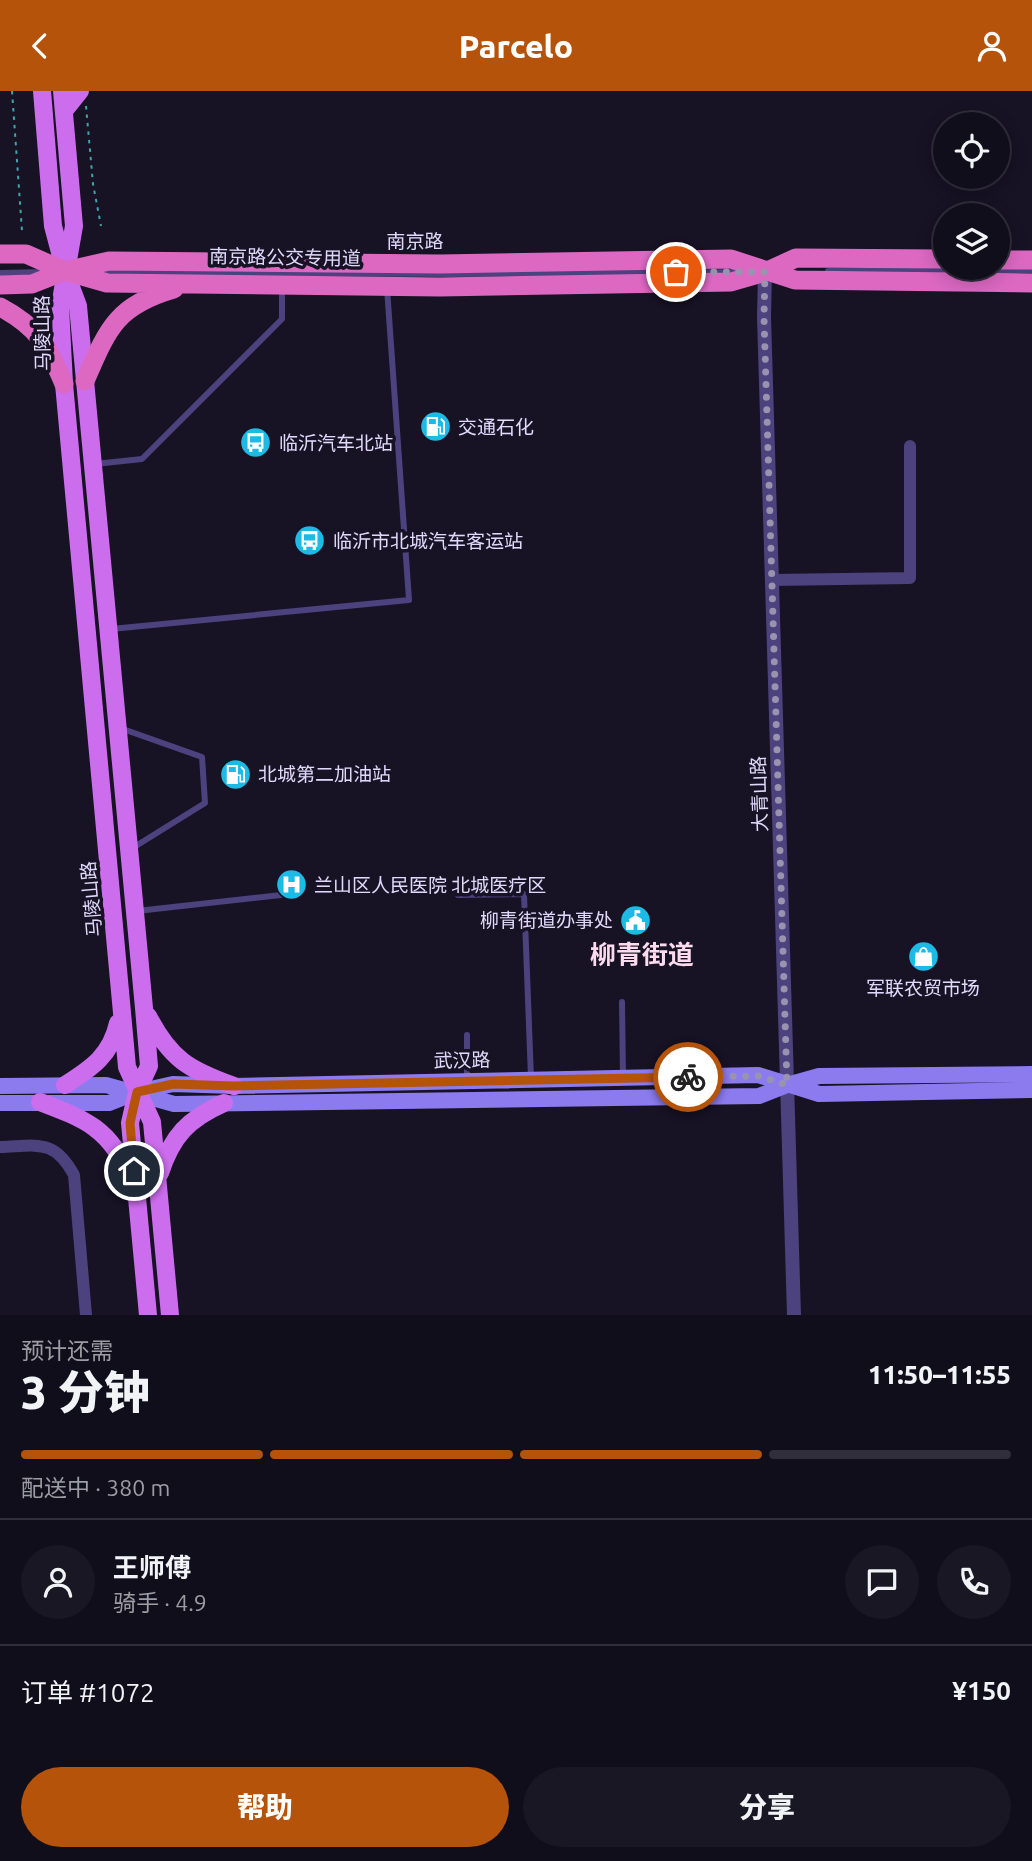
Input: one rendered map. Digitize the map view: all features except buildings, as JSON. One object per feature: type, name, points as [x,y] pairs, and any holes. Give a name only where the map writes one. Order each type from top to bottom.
[{"type":"highway","name":"南京路","points":[[0,254],[26,254],[65,271],[107,283],[387,286],[731,282],[765,272],[796,258],[933,259]]},
{"type":"highway","name":"南京路","points":[[0,285],[32,284],[65,271],[109,261],[440,264],[731,260],[795,280],[1032,283]]},
{"type":"highway","points":[[1010,260],[1032,260]]},
{"type":"highway","points":[[85,381],[102,342],[119,316],[149,296],[190,284]]},
{"type":"highway","points":[[0,307],[23,319],[50,349],[64,384]]},
{"type":"main road","points":[[42,91],[54,226],[65,271]]},
{"type":"main road","points":[[62,91],[74,226],[65,271]]},
{"type":"main road","points":[[64,111],[83,98]]},
{"type":"main road","name":"马陵山路","points":[[65,271],[78,306],[149,1066],[137,1092],[130,1123],[148,1315]]},
{"type":"main road","name":"马陵山路","points":[[65,271],[60,306],[64,384],[127,1067],[152,1122],[170,1315]]},
{"type":"main road","points":[[65,1085],[92,1068],[114,1040],[121,1005]]},
{"type":"main road","points":[[144,1008],[159,1038],[178,1059],[201,1074],[234,1086]]},
{"type":"main road","name":"武汉路","points":[[0,1086],[106,1085],[174,1104],[759,1096],[819,1076],[1032,1074]]},
{"type":"main road","name":"武汉路","points":[[0,1103],[109,1103],[137,1092],[173,1084],[234,1086],[758,1076],[819,1094],[1032,1090]]},
{"type":"main road","points":[[40,1102],[82,1118],[102,1133],[122,1159],[137,1195]]},
{"type":"main road","points":[[157,1183],[168,1147],[184,1128],[212,1108],[224,1103]]},
{"type":"street","name":"大青山路","points":[[765,272],[794,1315]]},
{"type":"street","points":[[772,580],[910,578],[910,446]]},
{"type":"street","points":[[0,1147],[46,1146],[64,1156],[74,1175],[86,1315]]},
{"type":"lane","points":[[822,271],[1032,270]]},
{"type":"lane","points":[[0,273],[65,271]]},
{"type":"lane","points":[[765,272],[796,271]]},
{"type":"lane","points":[[93,465],[142,459],[282,319],[282,285]]},
{"type":"lane","points":[[109,629],[409,600],[387,286]]},
{"type":"lane","points":[[118,727],[202,757],[205,803],[129,850]]},
{"type":"lane","points":[[135,911],[299,893]]},
{"type":"lane","points":[[458,895],[524,894],[531,1080]]},
{"type":"lane","points":[[622,1002],[623,1078]]},
{"type":"lane","points":[[467,1035],[467,1081]]},
{"type":"path","points":[[12,91],[22,231]]},
{"type":"path","points":[[83,98],[101,226]]},
{"type":"way so far","points":[[676,272],[765,272],[764,317],[787,1085],[758,1076],[688,1077]]},
{"type":"place","name":"交通石化","points":[[435,427]]},
{"type":"place","name":"临沂汽车北站","points":[[256,443]]},
{"type":"place","name":"临沂市北城汽车客运站","points":[[310,541]]},
{"type":"place","name":"北城第二加油站","points":[[235,774]]},
{"type":"place","name":"兰山区人民医院 北城医疗区","points":[[291,885]]},
{"type":"place","name":"柳青街道办事处","points":[[636,920]]},
{"type":"place","name":"军联农贸市场","points":[[923,957]]},
{"type":"district","name":"柳青街道","points":[[642,955]]},
{"type":"route","points":[[134,1171],[130,1123],[137,1092],[173,1084],[234,1086],[688,1077]]}]
